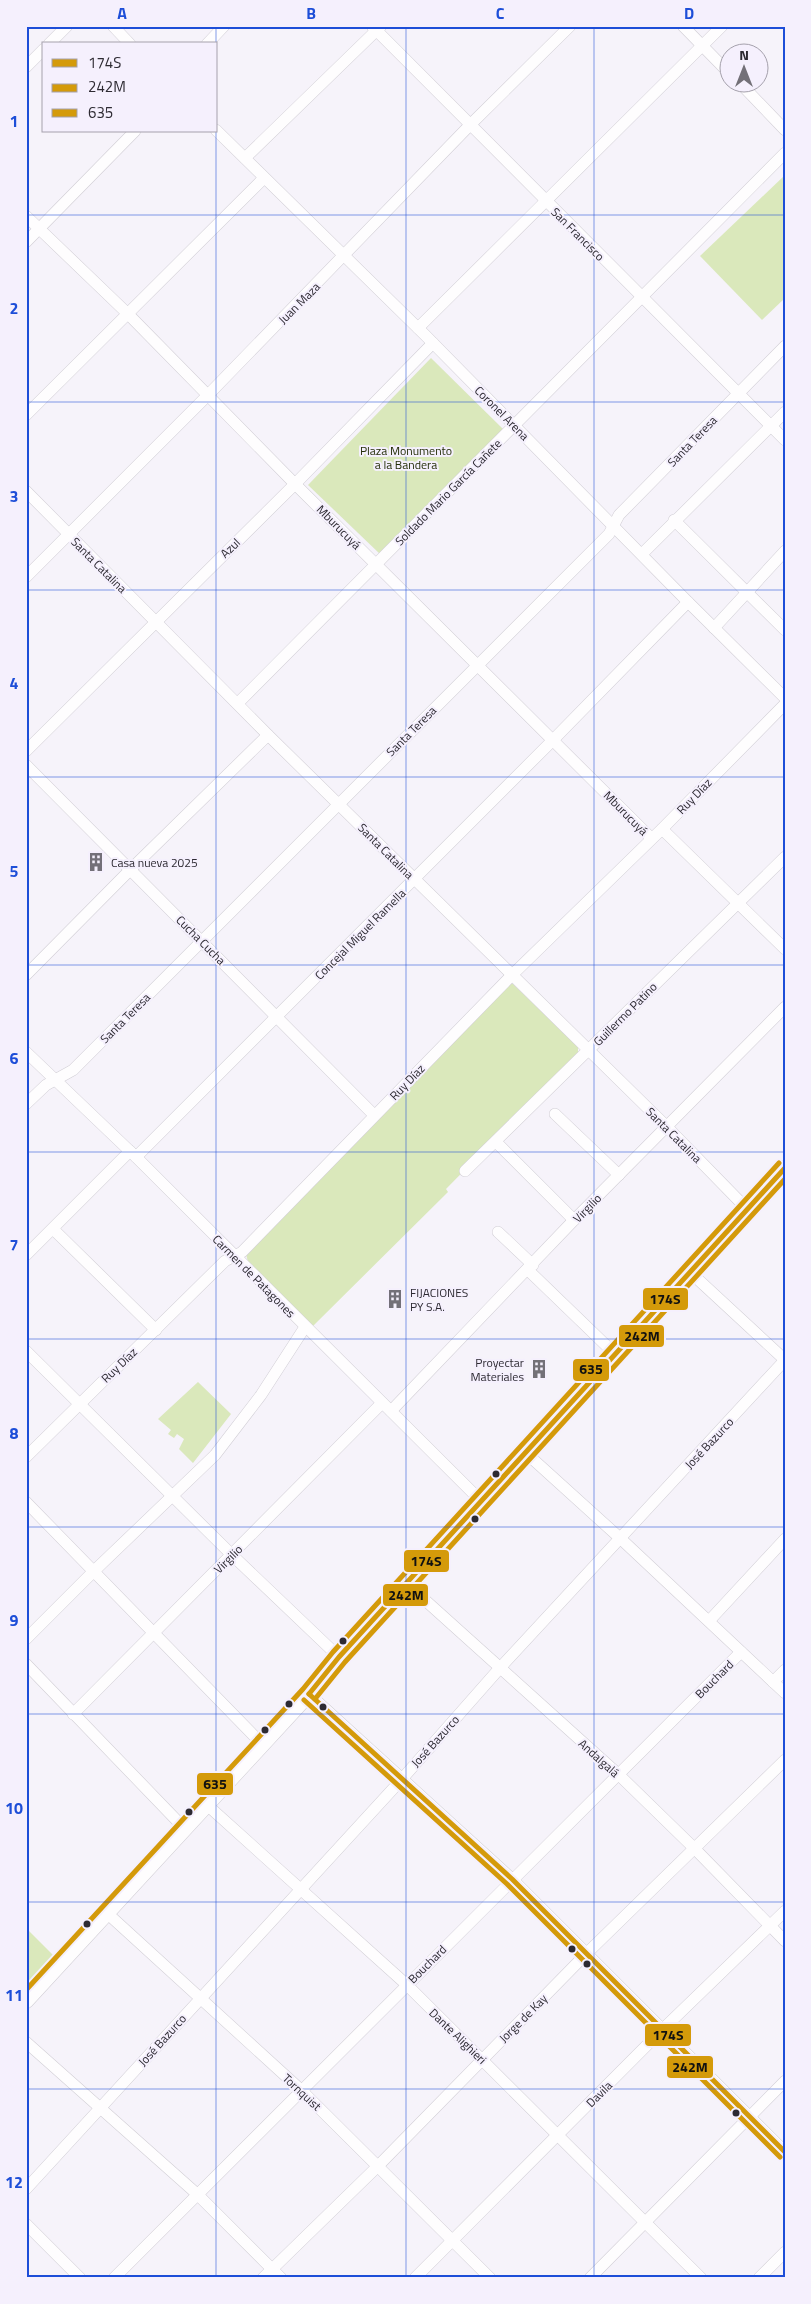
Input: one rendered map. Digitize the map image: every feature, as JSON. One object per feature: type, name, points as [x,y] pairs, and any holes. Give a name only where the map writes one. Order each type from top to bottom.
[{"type":"main road","points":[[26,2001],[309,1694],[339,1657],[785,1168]]},
{"type":"street","points":[[51,42],[67,26]]},
{"type":"street","points":[[113,26],[128,42]]},
{"type":"street","points":[[209,42],[224,26]]},
{"type":"street","name":"Juan Maza","points":[[26,577],[207,396],[345,256],[470,125],[570,26]]},
{"type":"street","points":[[683,26],[718,61]]},
{"type":"street","points":[[418,328],[722,26]]},
{"type":"street","points":[[245,158],[376,28]]},
{"type":"street","name":"San Francisco","points":[[376,28],[546,202],[785,440]]},
{"type":"street","points":[[26,67],[42,51]]},
{"type":"street","points":[[749,92],[785,130]]},
{"type":"street","points":[[26,242],[134,132]]},
{"type":"street","name":"Coronel Arena","points":[[218,132],[418,328],[785,698]]},
{"type":"street","name":"Soldado Mario García Cañete","points":[[238,703],[785,153]]},
{"type":"street","points":[[26,415],[264,178]]},
{"type":"street","name":"Mburucuyá","points":[[26,216],[128,314],[207,396],[651,838]]},
{"type":"street","name":"Azul","points":[[26,751],[295,484],[433,343]]},
{"type":"street","name":"Santa Teresa","points":[[26,1104],[46,1085],[73,1070],[609,534],[619,515],[785,346]]},
{"type":"street","points":[[642,554],[674,520],[785,412]]},
{"type":"street","name":"Santa Catalina","points":[[26,491],[268,735],[339,803],[511,976],[666,1126],[747,1209]]},
{"type":"street","points":[[674,520],[785,630]]},
{"type":"street","points":[[714,628],[785,551]]},
{"type":"street","name":"Concejal Miguel Ramella","points":[[26,1255],[277,1017],[688,602]]},
{"type":"street","name":"Ruy Díaz","points":[[26,1457],[224,1261],[242,1252],[511,976],[785,704]]},
{"type":"street","points":[[26,975],[130,869],[268,735]]},
{"type":"street","name":"Cucha Cucha","points":[[26,765],[374,1115]]},
{"type":"street","name":"Mburucuyá","points":[[662,828],[785,949]]},
{"type":"street","name":"Guillermo Patino","points":[[465,1171],[785,857]]},
{"type":"street","name":"Virgilio","points":[[73,1714],[153,1632],[530,1268],[574,1220],[785,1007]]},
{"type":"street","name":"Carmen de Patagones","points":[[26,1052],[133,1154],[481,1501]]},
{"type":"street","points":[[555,1114],[619,1175]]},
{"type":"street","points":[[496,1142],[574,1220]]},
{"type":"street","points":[[54,1229],[156,1330]]},
{"type":"street","points":[[498,1232],[530,1268],[615,1354]]},
{"type":"street","points":[[690,1272],[785,1360]]},
{"type":"street","points":[[26,1639],[221,1448],[265,1389],[305,1327]]},
{"type":"street","points":[[26,1351],[232,1555],[339,1657]]},
{"type":"street","name":"José Bazurco","points":[[26,2189],[302,1889],[499,1669],[785,1360]]},
{"type":"street","points":[[526,1452],[785,1693]]},
{"type":"street","points":[[26,1502],[262,1744]]},
{"type":"street","points":[[709,1621],[785,1539]]},
{"type":"street","name":"Andalgalá","points":[[406,1583],[499,1669],[618,1774],[696,1849],[785,1941]]},
{"type":"street","name":"Bouchard","points":[[114,2278],[741,1652]]},
{"type":"street","points":[[26,1664],[184,1828]]},
{"type":"street","points":[[773,1682],[785,1670]]},
{"type":"street","points":[[309,1694],[512,1879],[785,2152]]},
{"type":"street","name":"Jorge de Kay","points":[[263,2278],[378,2166],[586,1954],[696,1849],[785,1760]]},
{"type":"street","name":"Dante Alighieri","points":[[206,1804],[406,1985],[701,2278]]},
{"type":"street","name":"Davila","points":[[415,2278],[662,2030],[785,1911]]},
{"type":"street","name":"Tornquist","points":[[108,1914],[301,2090],[490,2278]]},
{"type":"street","points":[[26,2042],[197,2194],[281,2278]]},
{"type":"street","points":[[590,2278],[785,2082]]},
{"type":"street","points":[[26,2224],[80,2278]]},
{"type":"street","points":[[759,2278],[785,2252]]},
{"type":"green space","points":[[785,175],[785,298],[762,320],[700,256]]},
{"type":"green space","name":"Plaza Monumento a la Bandera","points":[[431,358],[503,429],[381,555],[308,485]]},
{"type":"green space","points":[[509,983],[513,984],[578,1047],[578,1055],[446,1189],[448,1192],[313,1326],[248,1262],[246,1254]]},
{"type":"green space","points":[[198,1382],[231,1414],[193,1463],[179,1449],[184,1439],[177,1434],[174,1438],[168,1434],[171,1430],[158,1419]]},
{"type":"green space","points":[[26,1928],[53,1955],[26,1985]]},
{"type":"transit line","name":"635","points":[[26,1990],[303,1689],[333,1652],[779,1163]]},
{"type":"transit line","name":"174S","points":[[309,1694],[339,1657],[785,1168]]},
{"type":"transit line","name":"242M","points":[[315,1699],[345,1662],[785,1179]]},
{"type":"transit line","name":"174S","points":[[309,1694],[512,1879],[785,2152]]},
{"type":"transit line","name":"242M","points":[[304,1700],[507,1884],[780,2157]]},
{"type":"place","name":"Casa nueva 2025","points":[[96,862]]},
{"type":"place","name":"FIJACIONES PY S.A.","points":[[395,1299]]},
{"type":"place","name":"Proyectar Materiales","points":[[539,1369]]}]
